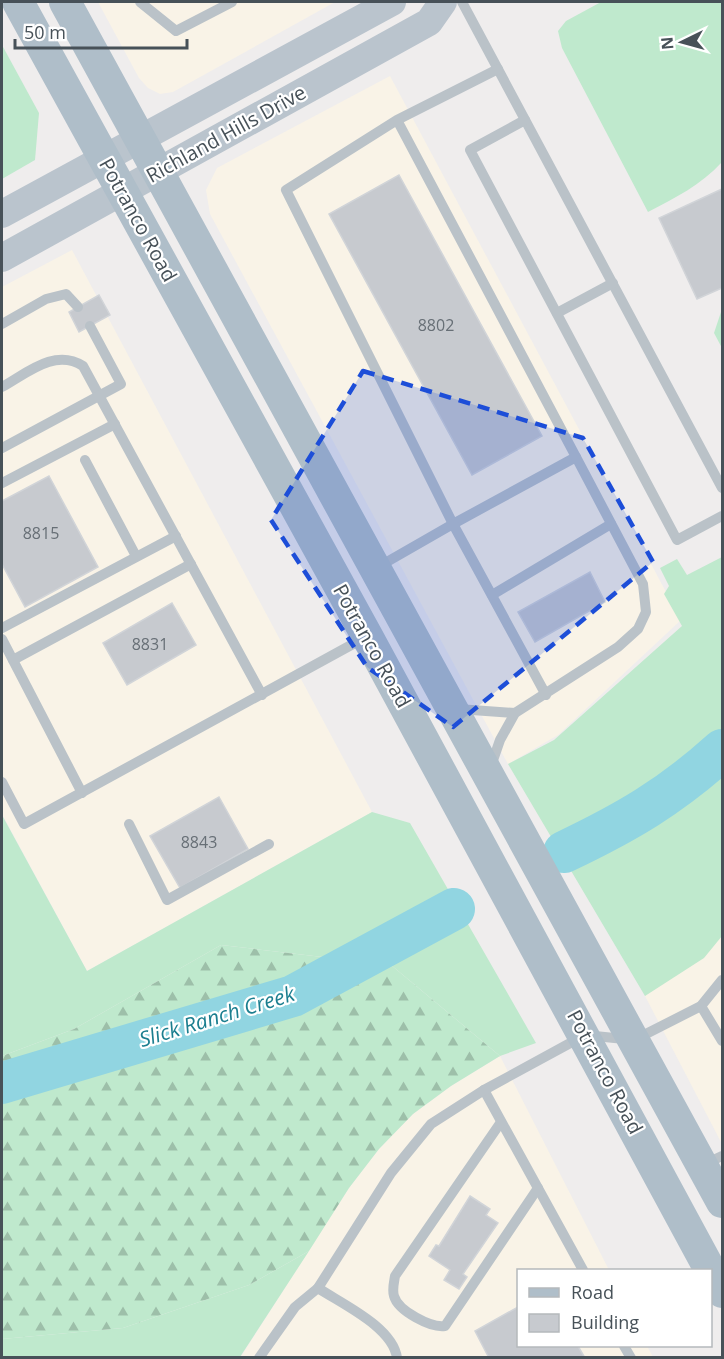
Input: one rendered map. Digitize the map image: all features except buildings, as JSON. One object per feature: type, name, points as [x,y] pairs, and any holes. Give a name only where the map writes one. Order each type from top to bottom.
[{"type":"main road","name":"Potranco Road","points":[[18,2],[367,636],[711,1269]]},
{"type":"main road","name":"Potranco Road","points":[[65,2],[634,1040],[712,1161],[723,1202]]},
{"type":"main road","name":"Potranco Road","points":[[712,1272],[723,1292]]},
{"type":"street","name":"Richland Hills Drive","points":[[2,214],[103,157],[392,2]]},
{"type":"street","name":"Richland Hills Drive","points":[[2,258],[429,22],[443,2]]},
{"type":"lane","points":[[140,2],[176,31],[232,2]]},
{"type":"lane","points":[[462,2],[723,488]]},
{"type":"lane","points":[[498,69],[397,120],[286,190],[453,524],[546,695]]},
{"type":"lane","points":[[397,120],[643,584],[646,612],[638,629],[618,647],[515,713],[500,740],[488,775]]},
{"type":"lane","points":[[525,120],[470,150],[678,540],[723,516]]},
{"type":"lane","points":[[556,313],[613,283]]},
{"type":"lane","points":[[2,324],[55,296],[66,294],[78,307]]},
{"type":"lane","points":[[2,448],[121,384],[90,326]]},
{"type":"lane","points":[[2,387],[53,359],[74,360],[83,366],[262,695]]},
{"type":"lane","points":[[2,483],[115,424]]},
{"type":"lane","points":[[375,568],[576,457]]},
{"type":"lane","points":[[85,460],[136,556]]},
{"type":"lane","points":[[492,595],[611,524]]},
{"type":"lane","points":[[2,627],[176,536]]},
{"type":"lane","points":[[13,660],[191,564]]},
{"type":"lane","points":[[2,782],[24,824],[367,636]]},
{"type":"lane","points":[[2,639],[82,793]]},
{"type":"lane","points":[[452,708],[476,712],[515,713]]},
{"type":"lane","points":[[129,824],[167,900],[269,844]]},
{"type":"lane","points":[[259,1358],[295,1306],[318,1288],[391,1173],[417,1138],[449,1110],[585,1035],[634,1040],[701,1006],[723,980]]},
{"type":"lane","points":[[701,1006],[723,1041]]},
{"type":"lane","points":[[484,1090],[582,1269]]},
{"type":"lane","points":[[501,1122],[395,1276],[394,1296],[397,1303],[426,1324],[446,1326],[537,1188]]},
{"type":"lane","points":[[318,1288],[380,1328],[391,1340],[397,1358]]},
{"type":"highlighted area","points":[[363,371],[583,438],[653,562],[453,727],[367,667],[271,520]]},
{"type":"shaded area","points":[[98,2],[335,2],[173,92],[160,94],[148,88],[139,78]]},
{"type":"shaded area","points":[[390,76],[681,620],[558,735],[508,764],[210,214],[206,190],[217,168]]},
{"type":"shaded area","points":[[72,250],[372,812],[87,971],[2,814],[2,287]]},
{"type":"shaded area","points":[[722,910],[722,1144],[645,996]]},
{"type":"shaded area","points":[[500,1056],[608,1269],[517,1269],[517,1347],[648,1347],[653,1357],[240,1358],[349,1188],[379,1149],[413,1114],[451,1086]]},
{"type":"green space","points":[[601,2],[722,2],[722,162],[696,184],[648,212],[562,48],[558,31],[566,21]]},
{"type":"green space","points":[[2,45],[39,113],[35,160],[2,179]]},
{"type":"green space","points":[[722,309],[722,348],[714,333]]},
{"type":"green space","points":[[722,557],[722,936],[704,958],[645,996],[508,764],[554,740],[682,626],[664,594],[669,586],[660,568],[677,559],[687,575]]},
{"type":"green space","points":[[372,812],[410,823],[536,1043],[500,1056],[391,965],[221,945],[74,1029],[2,1056],[2,815],[87,971]]},
{"type":"green space","points":[[221,945],[391,965],[500,1056],[451,1086],[413,1114],[379,1149],[349,1188],[309,1251],[249,1285],[123,1328],[2,1339],[2,1056],[74,1029]]},
{"type":"green space","points":[[309,1251],[240,1357],[2,1358],[2,1339],[123,1328],[249,1285]]},
{"type":"waterway","name":"Slick Ranch Creek","points":[[564,852],[608,830],[666,795],[722,750]]},
{"type":"waterway","name":"Slick Ranch Creek","points":[[2,1083],[293,996],[454,909]]}]
